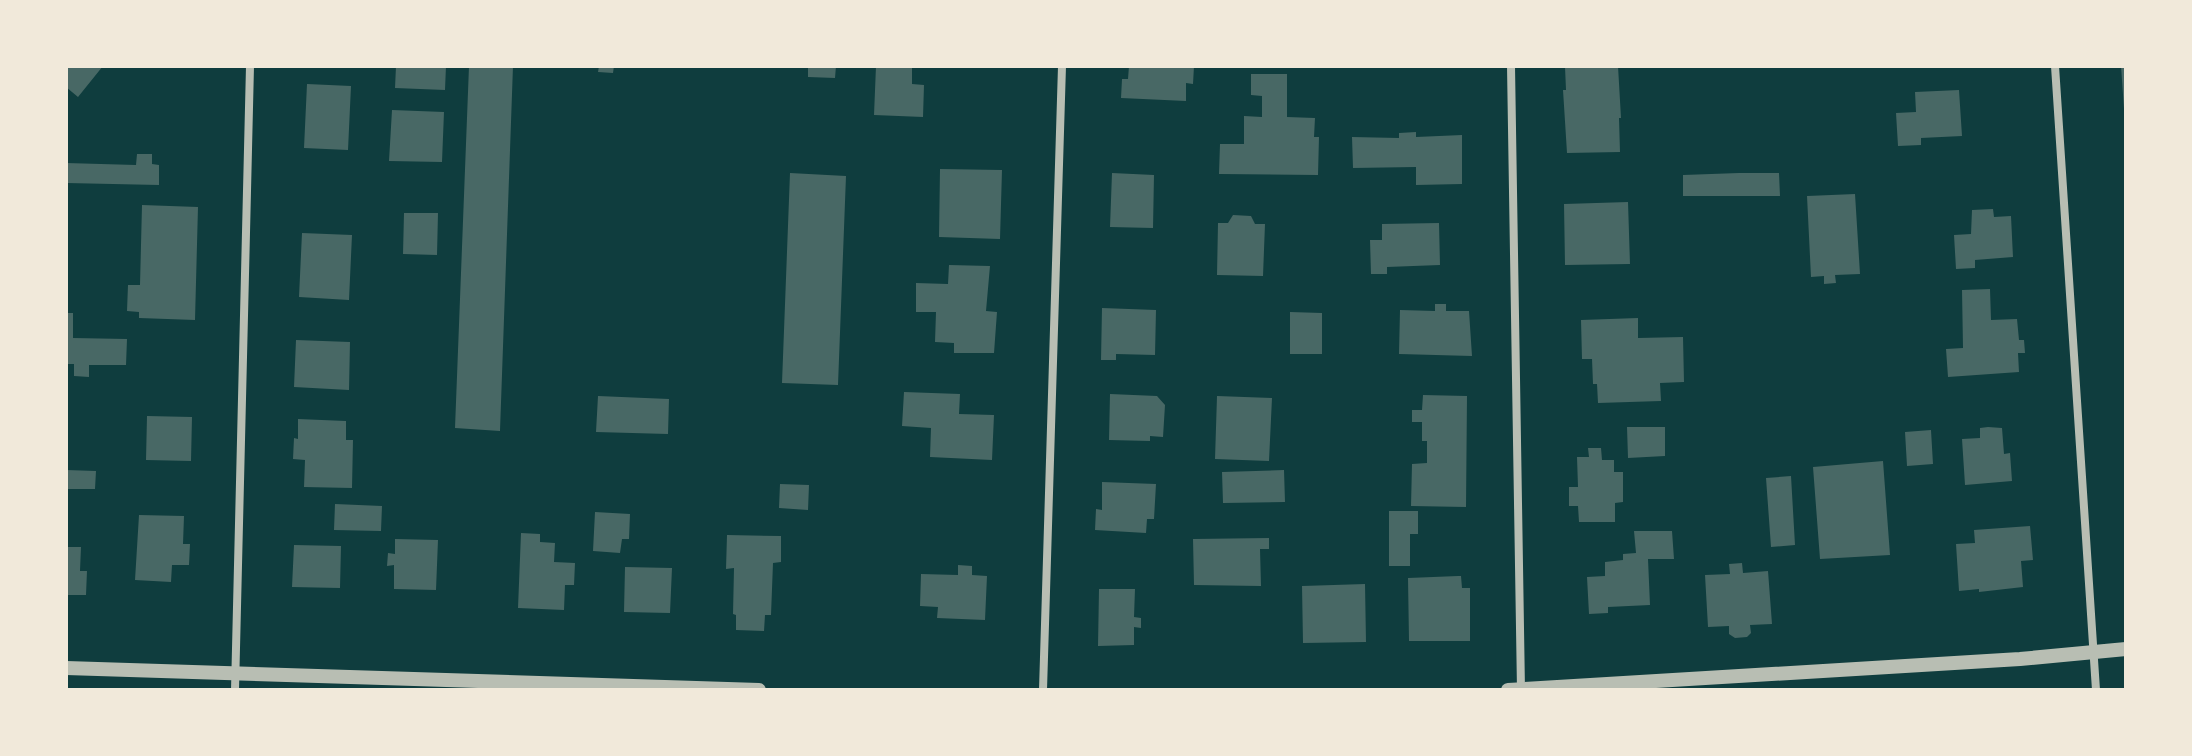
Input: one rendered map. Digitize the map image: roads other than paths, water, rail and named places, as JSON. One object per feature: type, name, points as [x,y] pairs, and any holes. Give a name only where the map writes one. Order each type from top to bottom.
[{"type":"street","points":[[235,690],[250,66]]},
{"type":"street","points":[[1043,690],[1062,66]]},
{"type":"street","points":[[1511,66],[1521,690]]},
{"type":"street","points":[[2055,66],[2096,690]]},
{"type":"street","points":[[1508,690],[2126,649]]},
{"type":"street","points":[[66,668],[759,690]]}]
